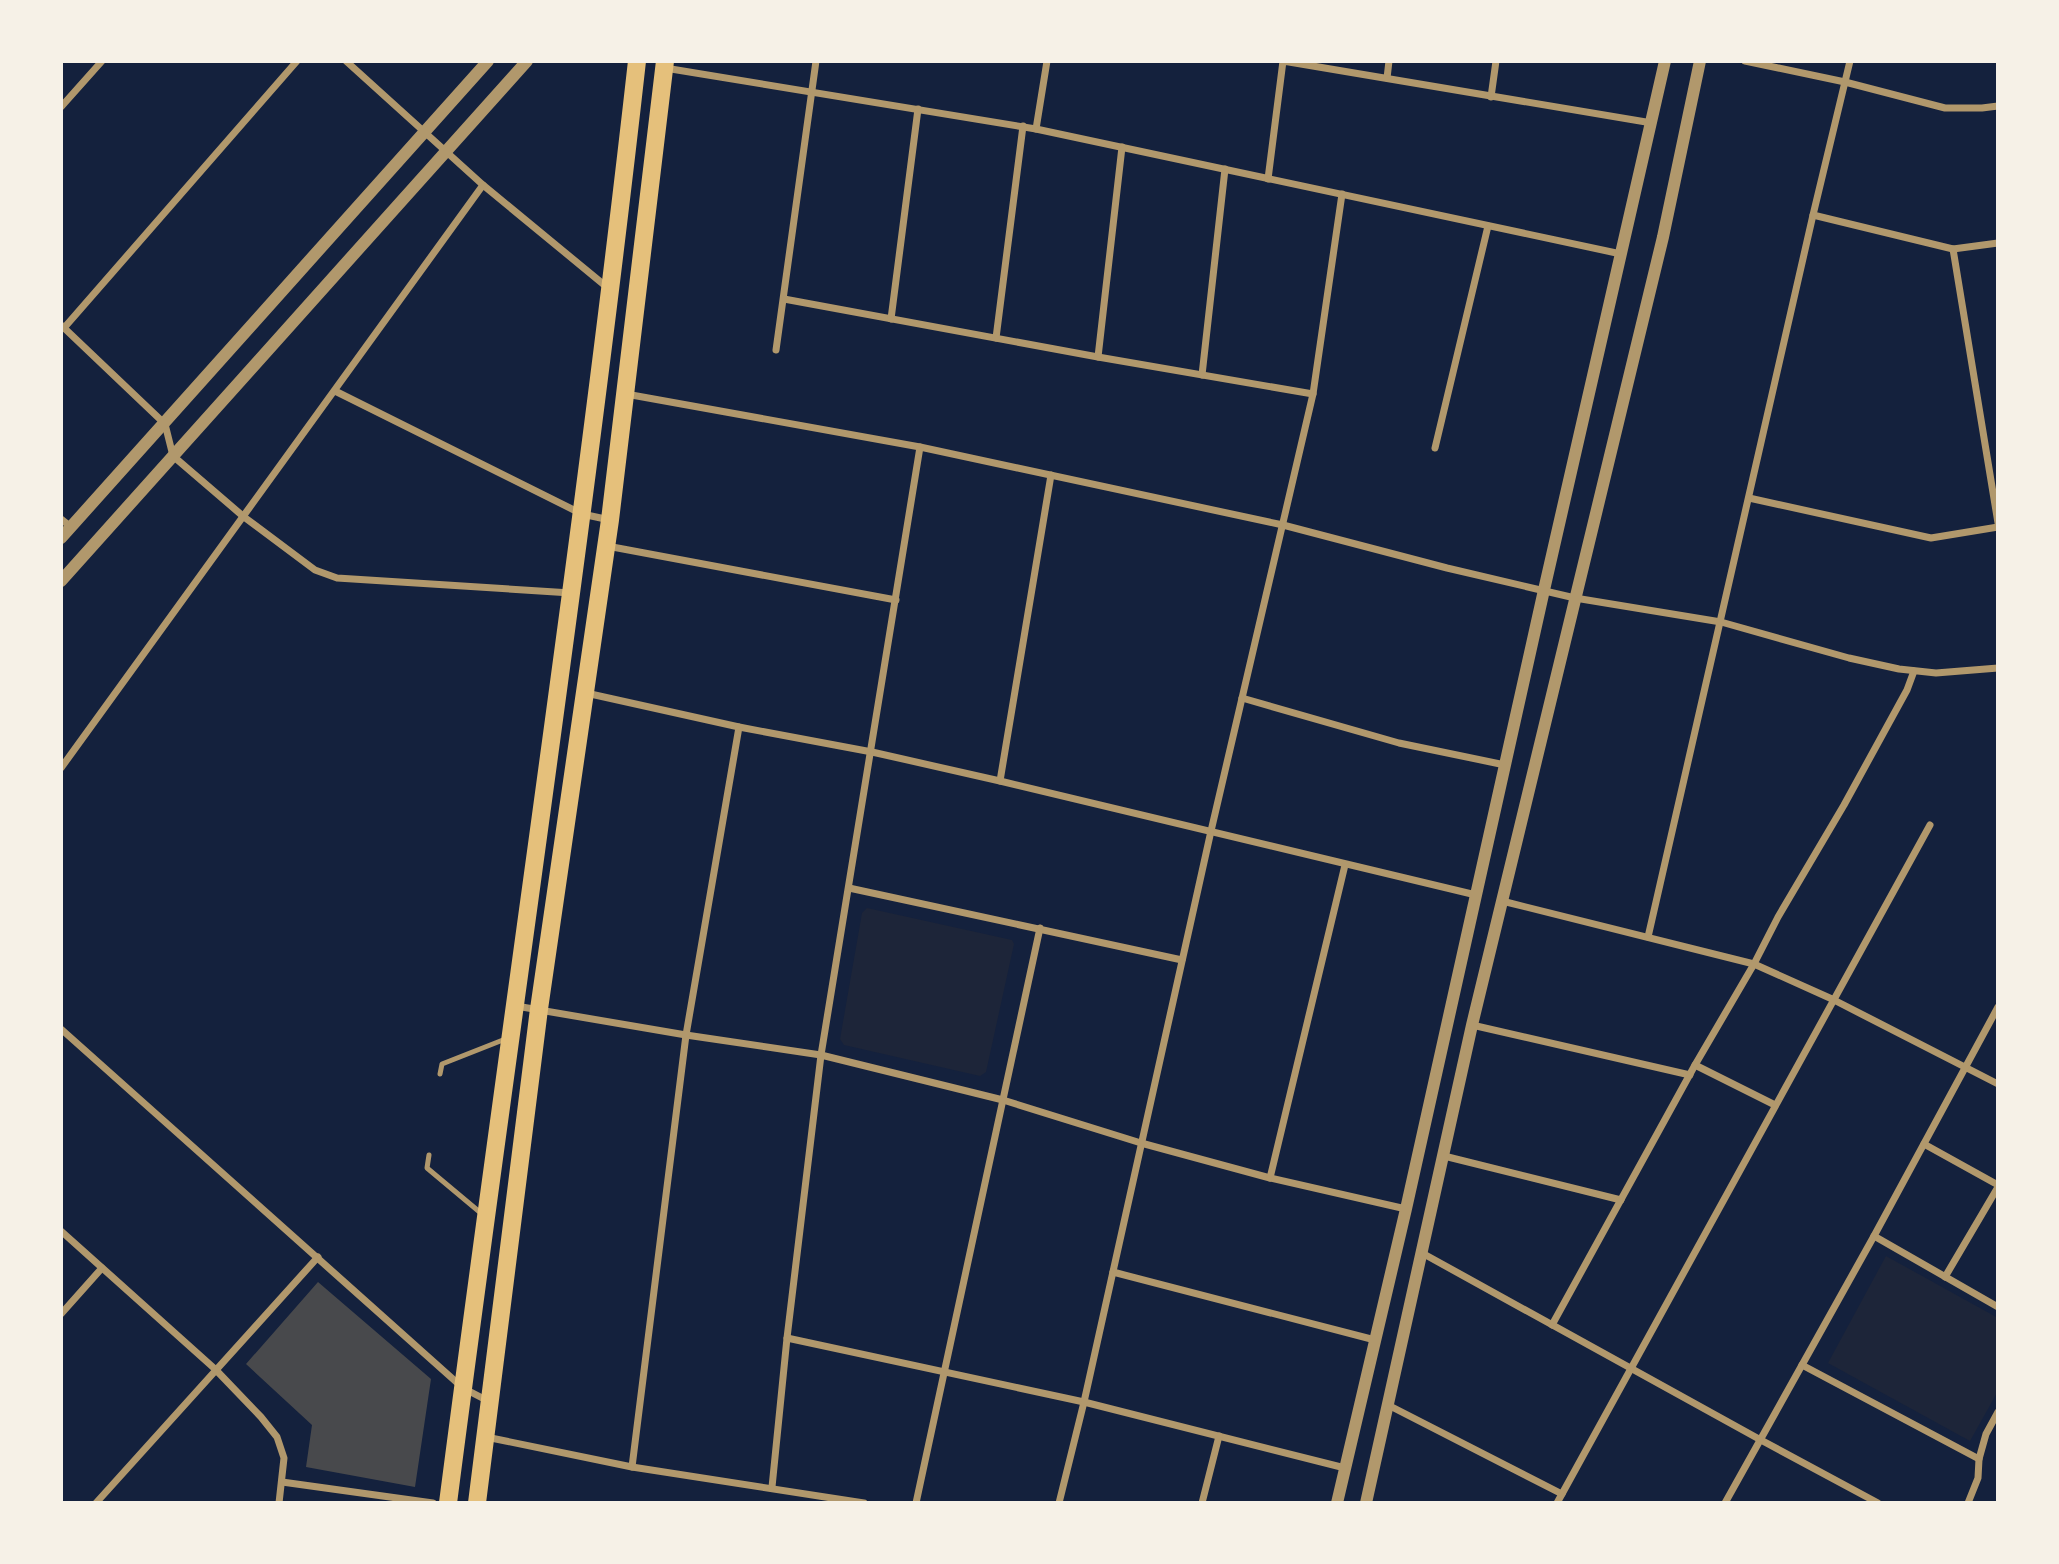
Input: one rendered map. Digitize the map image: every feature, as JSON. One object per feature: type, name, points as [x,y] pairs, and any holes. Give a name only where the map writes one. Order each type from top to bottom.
[{"type":"main road","points":[[448,1503],[572,593],[637,61]]},
{"type":"main road","points":[[477,1503],[539,1009],[610,520],[665,65]]},
{"type":"street","points":[[61,107],[102,61]]},
{"type":"street","points":[[297,61],[63,327],[165,424],[173,456],[244,517],[315,570],[337,578],[572,593]]},
{"type":"street","points":[[346,61],[444,152],[611,291]]},
{"type":"street","points":[[61,538],[66,523],[165,424],[488,61]]},
{"type":"street","points":[[61,581],[527,61]]},
{"type":"street","points":[[776,350],[816,61]]},
{"type":"street","points":[[1035,128],[1047,61]]},
{"type":"street","points":[[1268,178],[1283,61],[1651,123]]},
{"type":"street","points":[[1387,78],[1389,61]]},
{"type":"street","points":[[1491,97],[1496,61]]},
{"type":"street","points":[[1337,1503],[1406,1209],[1504,765],[1548,591],[1665,61]]},
{"type":"street","points":[[1366,1503],[1570,597],[1662,237],[1700,61]]},
{"type":"street","points":[[1745,61],[1845,82],[1945,108],[1998,106]]},
{"type":"street","points":[[1648,937],[1850,61]]},
{"type":"street","points":[[665,65],[1035,128],[1622,254]]},
{"type":"street","points":[[891,319],[918,109]]},
{"type":"street","points":[[996,338],[1023,126]]},
{"type":"street","points":[[1098,357],[1122,147]]},
{"type":"street","points":[[1202,375],[1225,169]]},
{"type":"street","points":[[61,768],[483,185]]},
{"type":"street","points":[[1059,1503],[1313,394],[1342,194]]},
{"type":"street","points":[[1813,215],[1953,249],[1998,243]]},
{"type":"street","points":[[1435,448],[1488,226]]},
{"type":"street","points":[[1749,498],[1931,538],[1998,525],[1953,249]]},
{"type":"street","points":[[784,299],[1313,394]]},
{"type":"street","points":[[335,391],[582,514],[610,520]]},
{"type":"street","points":[[625,394],[920,447],[1051,475],[1283,525],[1570,597],[1721,622],[1849,658],[1914,671],[1936,673],[1998,668]]},
{"type":"street","points":[[772,1487],[821,1055],[920,447]]},
{"type":"street","points":[[1000,781],[1051,475]]},
{"type":"street","points":[[606,546],[896,600]]},
{"type":"street","points":[[1552,1325],[1695,1065],[1908,690],[1914,671]]},
{"type":"street","points":[[585,693],[1000,781],[1476,895]]},
{"type":"street","points":[[1242,698],[1399,743],[1504,765]]},
{"type":"street","points":[[632,1467],[685,1035],[739,727]]},
{"type":"street","points":[[1557,1503],[1930,825]]},
{"type":"street","points":[[1270,1178],[1345,865]]},
{"type":"street","points":[[849,888],[1182,960]]},
{"type":"street","points":[[1502,901],[1754,964],[1832,999],[1998,1084]]},
{"type":"street","points":[[916,1503],[1040,928]]},
{"type":"street","points":[[515,1006],[821,1055],[1003,1100],[1141,1143],[1270,1178],[1406,1209]]},
{"type":"street","points":[[1725,1503],[1998,1006]]},
{"type":"street","points":[[1472,1025],[1690,1075]]},
{"type":"street","points":[[61,1029],[463,1388],[490,1403]]},
{"type":"street","points":[[1695,1065],[1775,1105]]},
{"type":"street","points":[[1924,1144],[1998,1186],[1945,1277]]},
{"type":"street","points":[[1444,1156],[1621,1200]]},
{"type":"street","points":[[61,1231],[215,1369],[277,1437],[284,1458],[279,1503]]},
{"type":"street","points":[[1874,1236],[1998,1307]]},
{"type":"street","points":[[1422,1253],[1878,1503]]},
{"type":"street","points":[[96,1503],[318,1256]]},
{"type":"street","points":[[61,1314],[102,1268]]},
{"type":"street","points":[[1113,1272],[1375,1340]]},
{"type":"street","points":[[787,1338],[1084,1402],[1345,1468]]},
{"type":"street","points":[[1802,1364],[1979,1459]]},
{"type":"street","points":[[1388,1405],[1562,1494]]},
{"type":"street","points":[[1968,1503],[1978,1478],[1979,1459],[1986,1434],[1998,1412]]},
{"type":"street","points":[[1202,1503],[1219,1436]]},
{"type":"street","points":[[486,1437],[632,1467],[864,1503]]},
{"type":"street","points":[[282,1482],[433,1503]]},
{"type":"lane","points":[[440,1074],[442,1064],[511,1037]]},
{"type":"lane","points":[[429,1155],[427,1168],[486,1218]]},
{"type":"shaded area","points":[[867,908],[1012,940],[1014,944],[986,1072],[980,1076],[844,1045],[840,1039],[862,913]]},
{"type":"shaded area","points":[[1886,1256],[1998,1318],[1998,1391],[1970,1441],[1828,1363]]},
{"type":"building","points":[[318,1282],[431,1379],[415,1487],[306,1467],[312,1425],[246,1364]]}]
